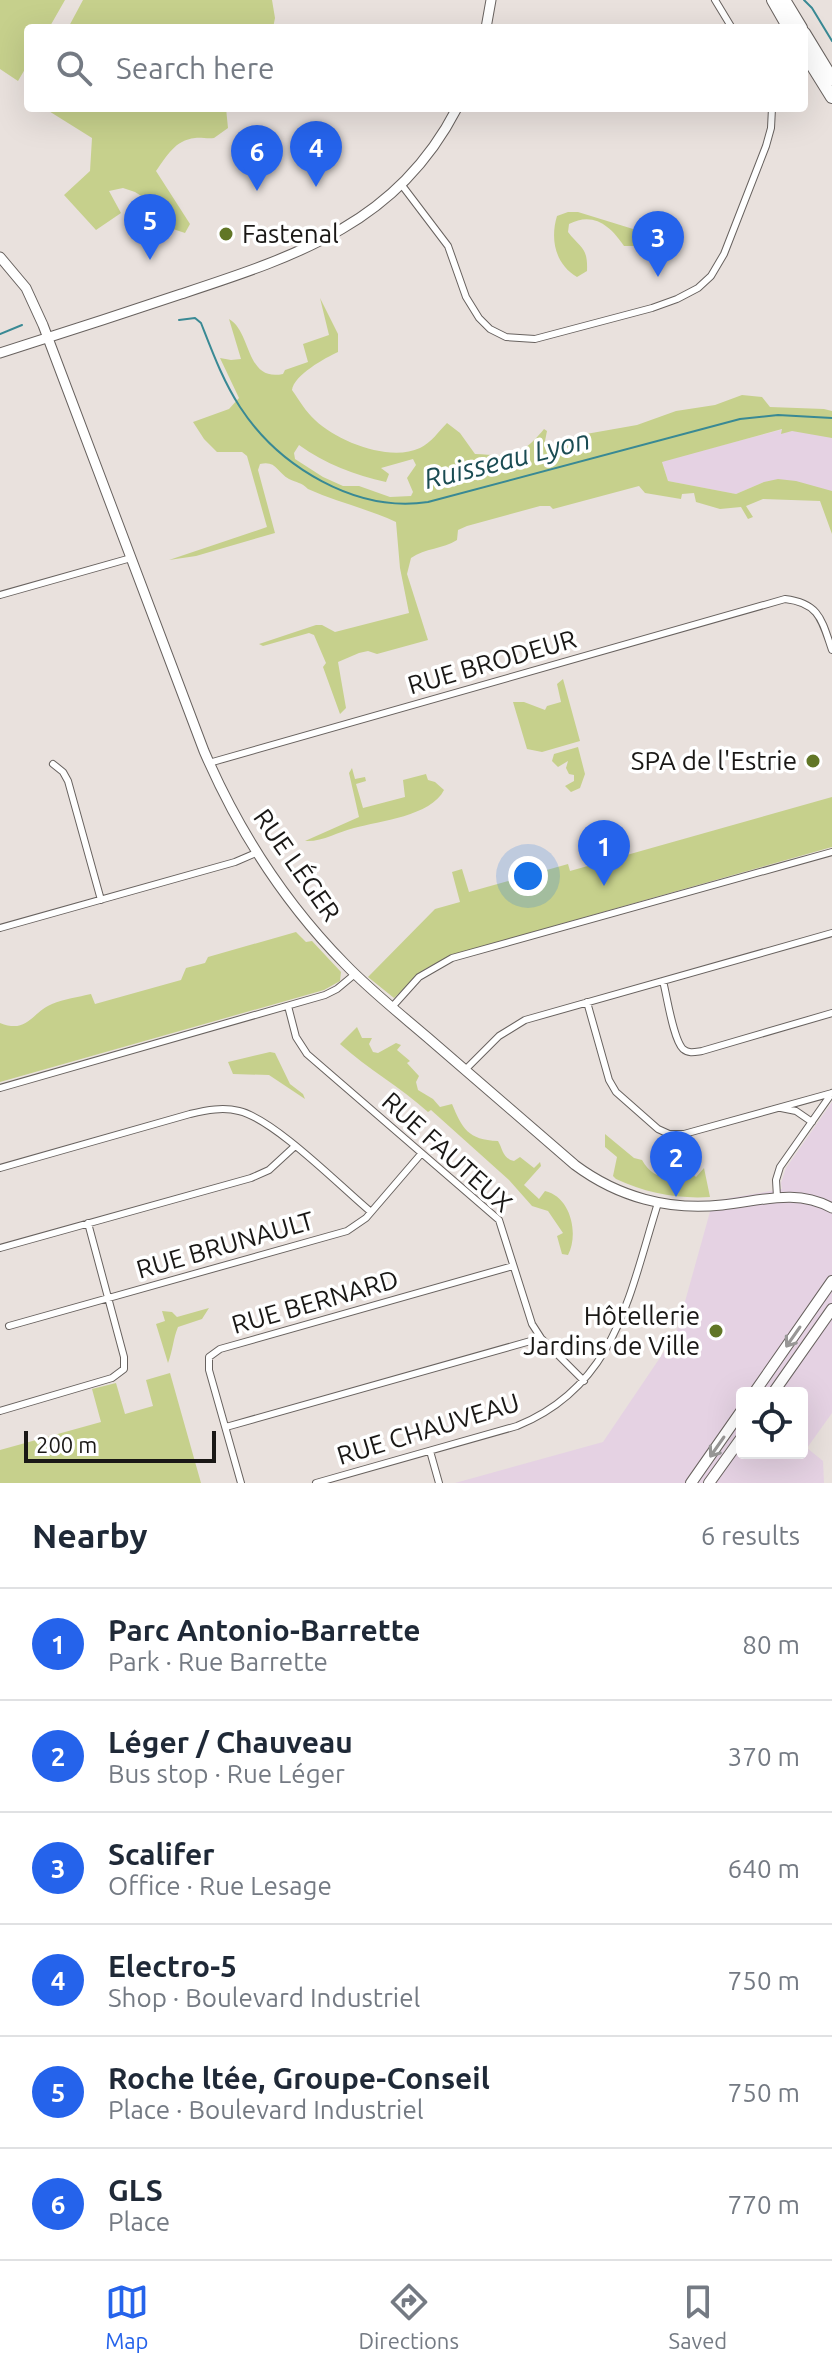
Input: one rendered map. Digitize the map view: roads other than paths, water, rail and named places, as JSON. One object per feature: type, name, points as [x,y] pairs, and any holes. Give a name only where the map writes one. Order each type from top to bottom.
[{"type":"highway","points":[[773,0],[787,24]]},
{"type":"highway","points":[[784,0],[799,24]]},
{"type":"highway","points":[[808,40],[832,79]]},
{"type":"highway","points":[[808,58],[832,97]]},
{"type":"main road","points":[[758,1387],[832,1281]]},
{"type":"main road","points":[[777,1387],[832,1309]]},
{"type":"main road","points":[[691,1483],[736,1419]]},
{"type":"main road","points":[[709,1483],[736,1445]]},
{"type":"street","points":[[487,24],[491,0]]},
{"type":"street","points":[[715,0],[730,24]]},
{"type":"street","points":[[0,353],[303,251],[355,221],[401,184],[439,138],[455,112]]},
{"type":"street","points":[[401,184],[448,246],[466,297],[479,318],[490,329],[506,337],[524,340],[543,338],[667,303],[705,282],[724,254],[766,146],[772,112]]},
{"type":"street","name":"RUE LÉGER","points":[[0,257],[26,288],[48,337],[209,763],[256,853],[313,930],[355,974],[584,1172],[617,1190],[658,1203],[708,1207],[777,1197],[807,1198],[832,1208]]},
{"type":"street","points":[[0,595],[131,558]]},
{"type":"street","name":"RUE BRODEUR","points":[[209,763],[785,599],[803,603],[815,611],[822,621],[832,650]]},
{"type":"street","points":[[53,764],[68,781],[101,900]]},
{"type":"street","points":[[392,1007],[419,977],[452,958],[832,852]]},
{"type":"street","points":[[0,928],[233,863],[256,853]]},
{"type":"street","points":[[465,1070],[515,1024],[832,933]]},
{"type":"street","points":[[0,1088],[333,992],[355,974]]},
{"type":"street","points":[[663,981],[677,1037],[688,1052],[702,1051],[832,1013]]},
{"type":"street","points":[[587,1002],[612,1086],[621,1098],[664,1132],[684,1134],[832,1093]]},
{"type":"street","name":"RUE FAUTEUX","points":[[288,1006],[296,1037],[307,1054],[499,1220],[526,1309],[541,1338],[584,1381]]},
{"type":"street","points":[[777,1197],[778,1171],[832,1093]]},
{"type":"street","points":[[778,1108],[796,1111],[812,1122]]},
{"type":"street","points":[[0,1168],[190,1114],[221,1109],[238,1111],[258,1118],[371,1212]]},
{"type":"street","points":[[0,1248],[259,1175],[294,1147]]},
{"type":"street","name":"RUE BRUNAULT","points":[[9,1326],[347,1231],[361,1223],[421,1154]]},
{"type":"street","name":"RUE CHAUVEAU","points":[[316,1483],[530,1421],[563,1401],[584,1381],[606,1352],[658,1203]]},
{"type":"street","points":[[0,1411],[112,1378],[122,1372],[124,1357],[88,1223]]},
{"type":"street","name":"RUE BERNARD","points":[[241,1483],[209,1370],[209,1357],[220,1349],[513,1266]]},
{"type":"street","points":[[226,1427],[541,1338]]},
{"type":"street","points":[[430,1451],[439,1483]]},
{"type":"waterway","points":[[804,0],[832,41]]},
{"type":"waterway","name":"Ruisseau Lyon","points":[[179,320],[195,318],[201,323],[234,397],[256,429],[276,449],[322,481],[347,493],[374,500],[401,504],[428,502],[740,419],[778,415],[832,418]]},
{"type":"waterway","points":[[0,334],[22,325]]},
{"type":"place","name":"Electro-5","points":[[316,187]]},
{"type":"place","name":"GLS","points":[[257,191]]},
{"type":"place","name":"Fastenal","points":[[226,234]]},
{"type":"place","name":"Roche ltée, Groupe-Conseil","points":[[150,260]]},
{"type":"place","name":"Scalifer","points":[[658,277]]},
{"type":"place","name":"SPA de l'Estrie","points":[[813,761]]},
{"type":"place","name":"Parc Antonio-Barrette","points":[[604,886]]},
{"type":"place","name":"Léger / Chauveau","points":[[676,1197]]},
{"type":"place","name":"Hôtellerie Jardins de Ville","points":[[716,1331]]}]
